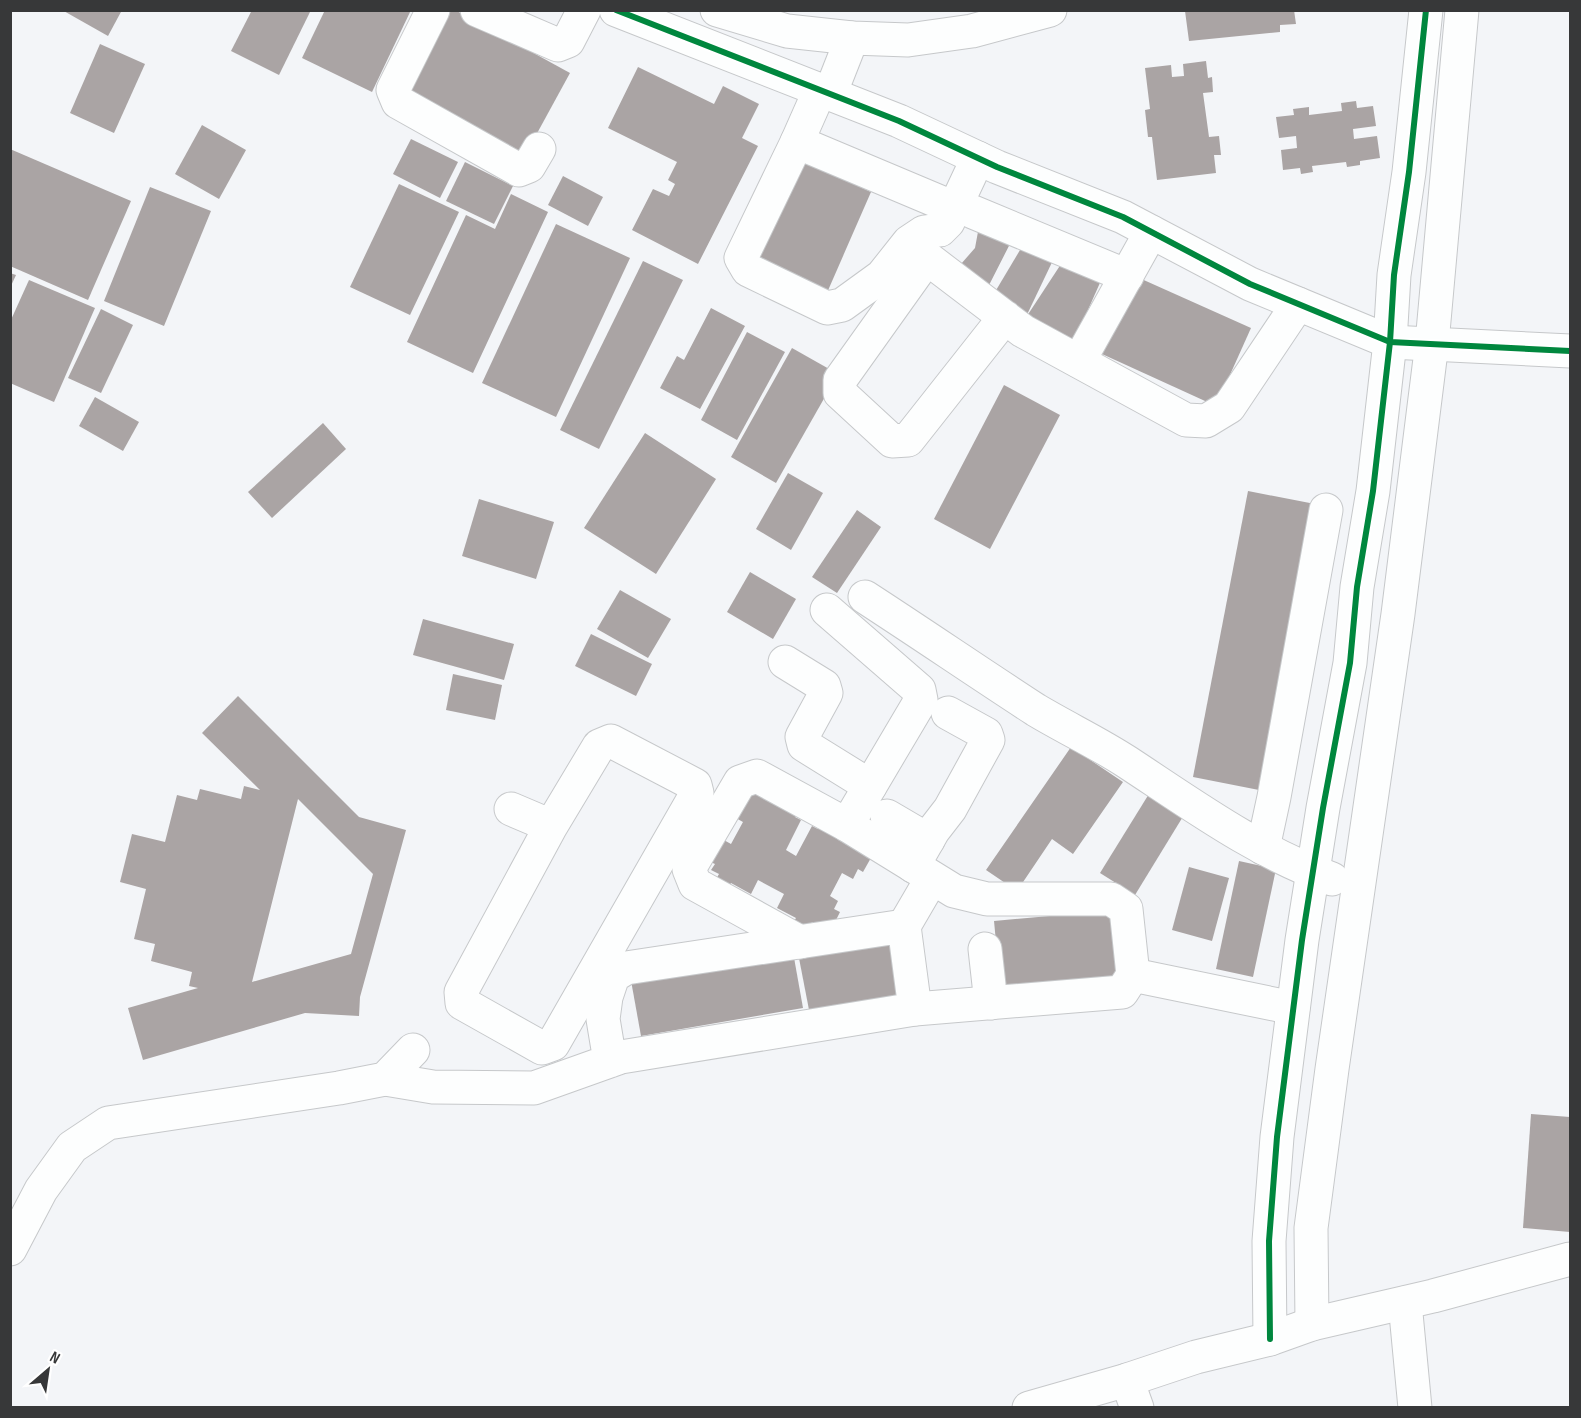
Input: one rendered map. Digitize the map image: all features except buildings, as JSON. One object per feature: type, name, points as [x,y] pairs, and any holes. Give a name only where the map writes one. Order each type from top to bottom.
[{"type":"street","points":[[433,10],[393,90],[398,102],[519,170],[529,166],[539,149]]},
{"type":"street","points":[[477,10],[558,45],[567,41],[584,10]]},
{"type":"street","points":[[616,10],[899,121],[988,163],[1123,217],[1250,284],[1390,342],[1570,351]]},
{"type":"street","points":[[717,10],[787,30],[852,38],[908,40],[972,31],[1050,10]]},
{"type":"street","points":[[1270,1339],[1270,1230],[1277,1137],[1313,872],[1350,663],[1357,587],[1373,491],[1390,342],[1394,275],[1426,10]]},
{"type":"street","points":[[1312,1324],[1311,1228],[1398,614],[1432,343],[1462,10]]},
{"type":"street","points":[[852,38],[797,142],[741,258],[748,270],[827,308],[843,305],[882,276],[909,242],[924,232],[940,230],[964,210]]},
{"type":"street","points":[[797,142],[1127,276]]},
{"type":"street","points":[[988,163],[964,210],[963,230],[927,258],[840,380],[840,393],[892,441],[909,440],[1005,317]]},
{"type":"street","points":[[1079,361],[1151,232]]},
{"type":"street","points":[[927,258],[1023,331],[1186,420],[1206,421],[1229,407],[1298,304]]},
{"type":"street","points":[[1263,848],[1326,510]]},
{"type":"street","points":[[865,597],[1038,710],[1125,761],[1207,816],[1263,848],[1313,872],[1358,888]]},
{"type":"street","points":[[827,610],[919,690],[921,700],[847,825]]},
{"type":"street","points":[[785,662],[824,686],[826,693],[802,737],[804,745],[870,786]]},
{"type":"street","points":[[915,1009],[904,926],[925,861],[950,809],[988,740],[986,734],[948,713]]},
{"type":"street","points":[[611,741],[695,785],[697,793],[553,1044],[542,1048],[462,1003],[460,992],[551,826],[599,746],[611,741]]},
{"type":"street","points":[[800,942],[695,884],[689,869],[740,782],[757,776],[847,825],[925,861]]},
{"type":"street","points":[[512,809],[551,826]]},
{"type":"street","points":[[10,1249],[41,1190],[72,1147],[108,1123],[385,1079],[433,1087],[534,1088],[621,1057],[915,1009],[1122,992],[1133,975],[1126,909],[1111,899],[987,899],[954,891],[887,816]]},
{"type":"street","points":[[610,1061],[603,1019],[606,997],[613,976],[626,968],[904,926]]},
{"type":"street","points":[[985,949],[991,1003]]},
{"type":"street","points":[[1133,975],[1293,1008]]},
{"type":"street","points":[[385,1079],[413,1050]]},
{"type":"street","points":[[1029,1407],[1132,1394],[1196,1357],[1270,1339],[1312,1324],[1405,1303],[1570,1259]]},
{"type":"street","points":[[1405,1303],[1415,1407]]},
{"type":"cycle path","points":[[616,10],[899,121],[997,167],[1123,217],[1250,284],[1390,342],[1570,351]]},
{"type":"cycle path","points":[[1270,1339],[1269,1241],[1277,1137],[1302,940],[1323,808],[1350,663],[1357,587],[1373,491],[1390,342],[1394,275],[1409,172],[1426,10]]}]
